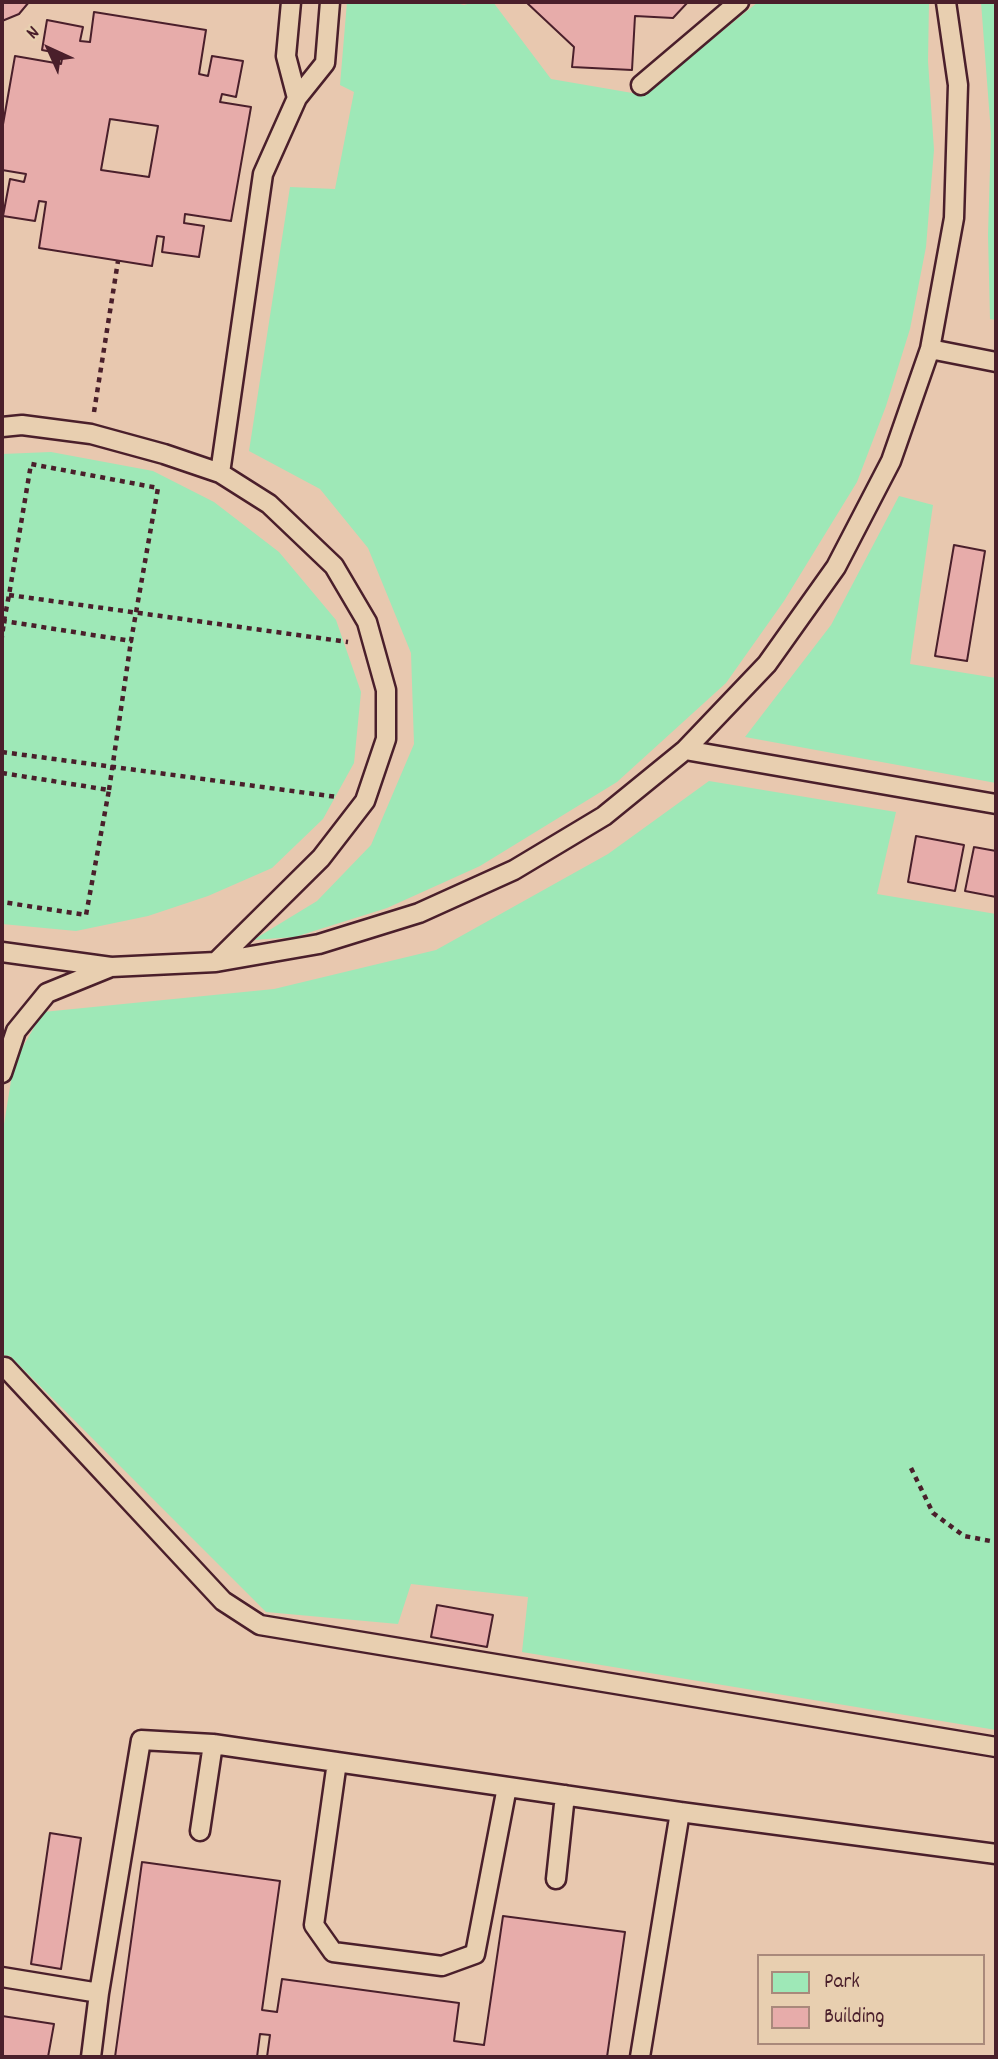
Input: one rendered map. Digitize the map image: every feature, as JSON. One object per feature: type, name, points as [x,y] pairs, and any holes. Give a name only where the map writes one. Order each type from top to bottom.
[{"type":"lane","points":[[291,2],[286,56],[297,98]]},
{"type":"lane","points":[[220,473],[263,174],[297,98],[325,63],[330,2]]},
{"type":"lane","points":[[641,85],[739,2]]},
{"type":"lane","points":[[2,952],[111,967],[216,962],[319,944],[419,913],[514,870],[604,816],[685,750],[767,664],[836,567],[891,461],[930,349],[954,218],[958,85],[946,2]]},
{"type":"lane","points":[[930,349],[996,362]]},
{"type":"lane","points":[[2,427],[22,425],[91,433],[220,473],[269,504],[334,566],[367,622],[386,690],[386,739],[365,801],[321,858],[216,962]]},
{"type":"lane","points":[[685,750],[996,804]]},
{"type":"lane","points":[[2,1073],[16,1031],[47,993],[111,967]]},
{"type":"lane","points":[[2,1367],[5,1367],[223,1601],[260,1625],[996,1747]]},
{"type":"lane","points":[[91,2057],[141,1740],[213,1744],[680,1812],[996,1854]]},
{"type":"lane","points":[[200,1831],[213,1744]]},
{"type":"lane","points":[[337,1762],[314,1925],[333,1952],[442,1966],[475,1954],[507,1787]]},
{"type":"lane","points":[[556,1879],[565,1795]]},
{"type":"lane","points":[[640,2057],[680,1812]]},
{"type":"lane","points":[[2,1977],[99,1993]]},
{"type":"path","points":[[91,433],[118,261]]},
{"type":"path","points":[[2,637],[31,464],[158,488],[86,915],[2,902]]},
{"type":"path","points":[[9,595],[373,646]]},
{"type":"path","points":[[3,621],[131,641]]},
{"type":"path","points":[[2,752],[365,801]]},
{"type":"path","points":[[2,773],[109,790]]},
{"type":"path","points":[[911,1468],[933,1513],[964,1536],[996,1542]]},
{"type":"green space","points":[[347,2],[452,2],[464,5],[493,2],[551,79],[644,95],[758,2],[929,2],[928,61],[934,150],[926,247],[910,329],[886,406],[857,482],[784,601],[726,683],[617,782],[480,866],[387,908],[295,937],[253,940],[317,901],[371,845],[414,744],[411,653],[368,548],[320,489],[249,451],[290,187],[335,189],[354,92],[340,85]]},
{"type":"green space","points":[[981,2],[996,2],[996,320],[990,319],[988,235],[991,134]]},
{"type":"green space","points":[[51,452],[153,471],[214,502],[279,552],[336,620],[361,692],[354,763],[323,819],[272,868],[208,896],[148,916],[76,931],[2,924],[2,454]]},
{"type":"green space","points":[[899,496],[933,505],[910,664],[996,678],[996,783],[745,737],[831,625]]},
{"type":"green space","points":[[709,781],[896,812],[877,894],[996,914],[996,1730],[522,1652],[528,1597],[411,1584],[398,1624],[266,1612],[10,1356],[2,1355],[2,1137],[14,1062],[43,1012],[274,989],[436,950],[608,854]]},
{"type":"building","points":[[2,2],[29,2],[19,14],[2,21]]},
{"type":"building","points":[[526,2],[688,2],[673,18],[635,16],[632,70],[572,67],[574,47]]},
{"type":"building","points":[[94,12],[206,30],[199,74],[208,76],[212,56],[243,61],[236,97],[222,94],[220,102],[251,107],[231,221],[185,214],[184,223],[204,226],[199,257],[162,252],[164,237],[157,236],[152,266],[39,248],[46,202],[39,201],[35,221],[3,216],[10,179],[24,182],[26,174],[2,170],[2,130],[15,56],[61,64],[63,54],[42,50],[47,20],[83,27],[80,41],[90,42]],"holes":[[[110,119],[158,126],[149,177],[101,170]]]},
{"type":"building","points":[[954,545],[985,551],[967,661],[935,656]]},
{"type":"building","points":[[916,836],[964,845],[955,891],[908,882]]},
{"type":"building","points":[[974,847],[996,851],[996,897],[965,891]]},
{"type":"building","points":[[437,1605],[493,1615],[487,1647],[431,1637]]},
{"type":"building","points":[[50,1833],[81,1838],[61,1969],[31,1964]]},
{"type":"building","points":[[142,1862],[280,1881],[262,2010],[277,2012],[282,1979],[459,2003],[454,2041],[484,2045],[503,1916],[625,1932],[607,2057],[267,2057],[270,2035],[260,2034],[257,2057],[115,2057]]},
{"type":"building","points":[[2,2016],[54,2024],[48,2057],[2,2057]]}]
